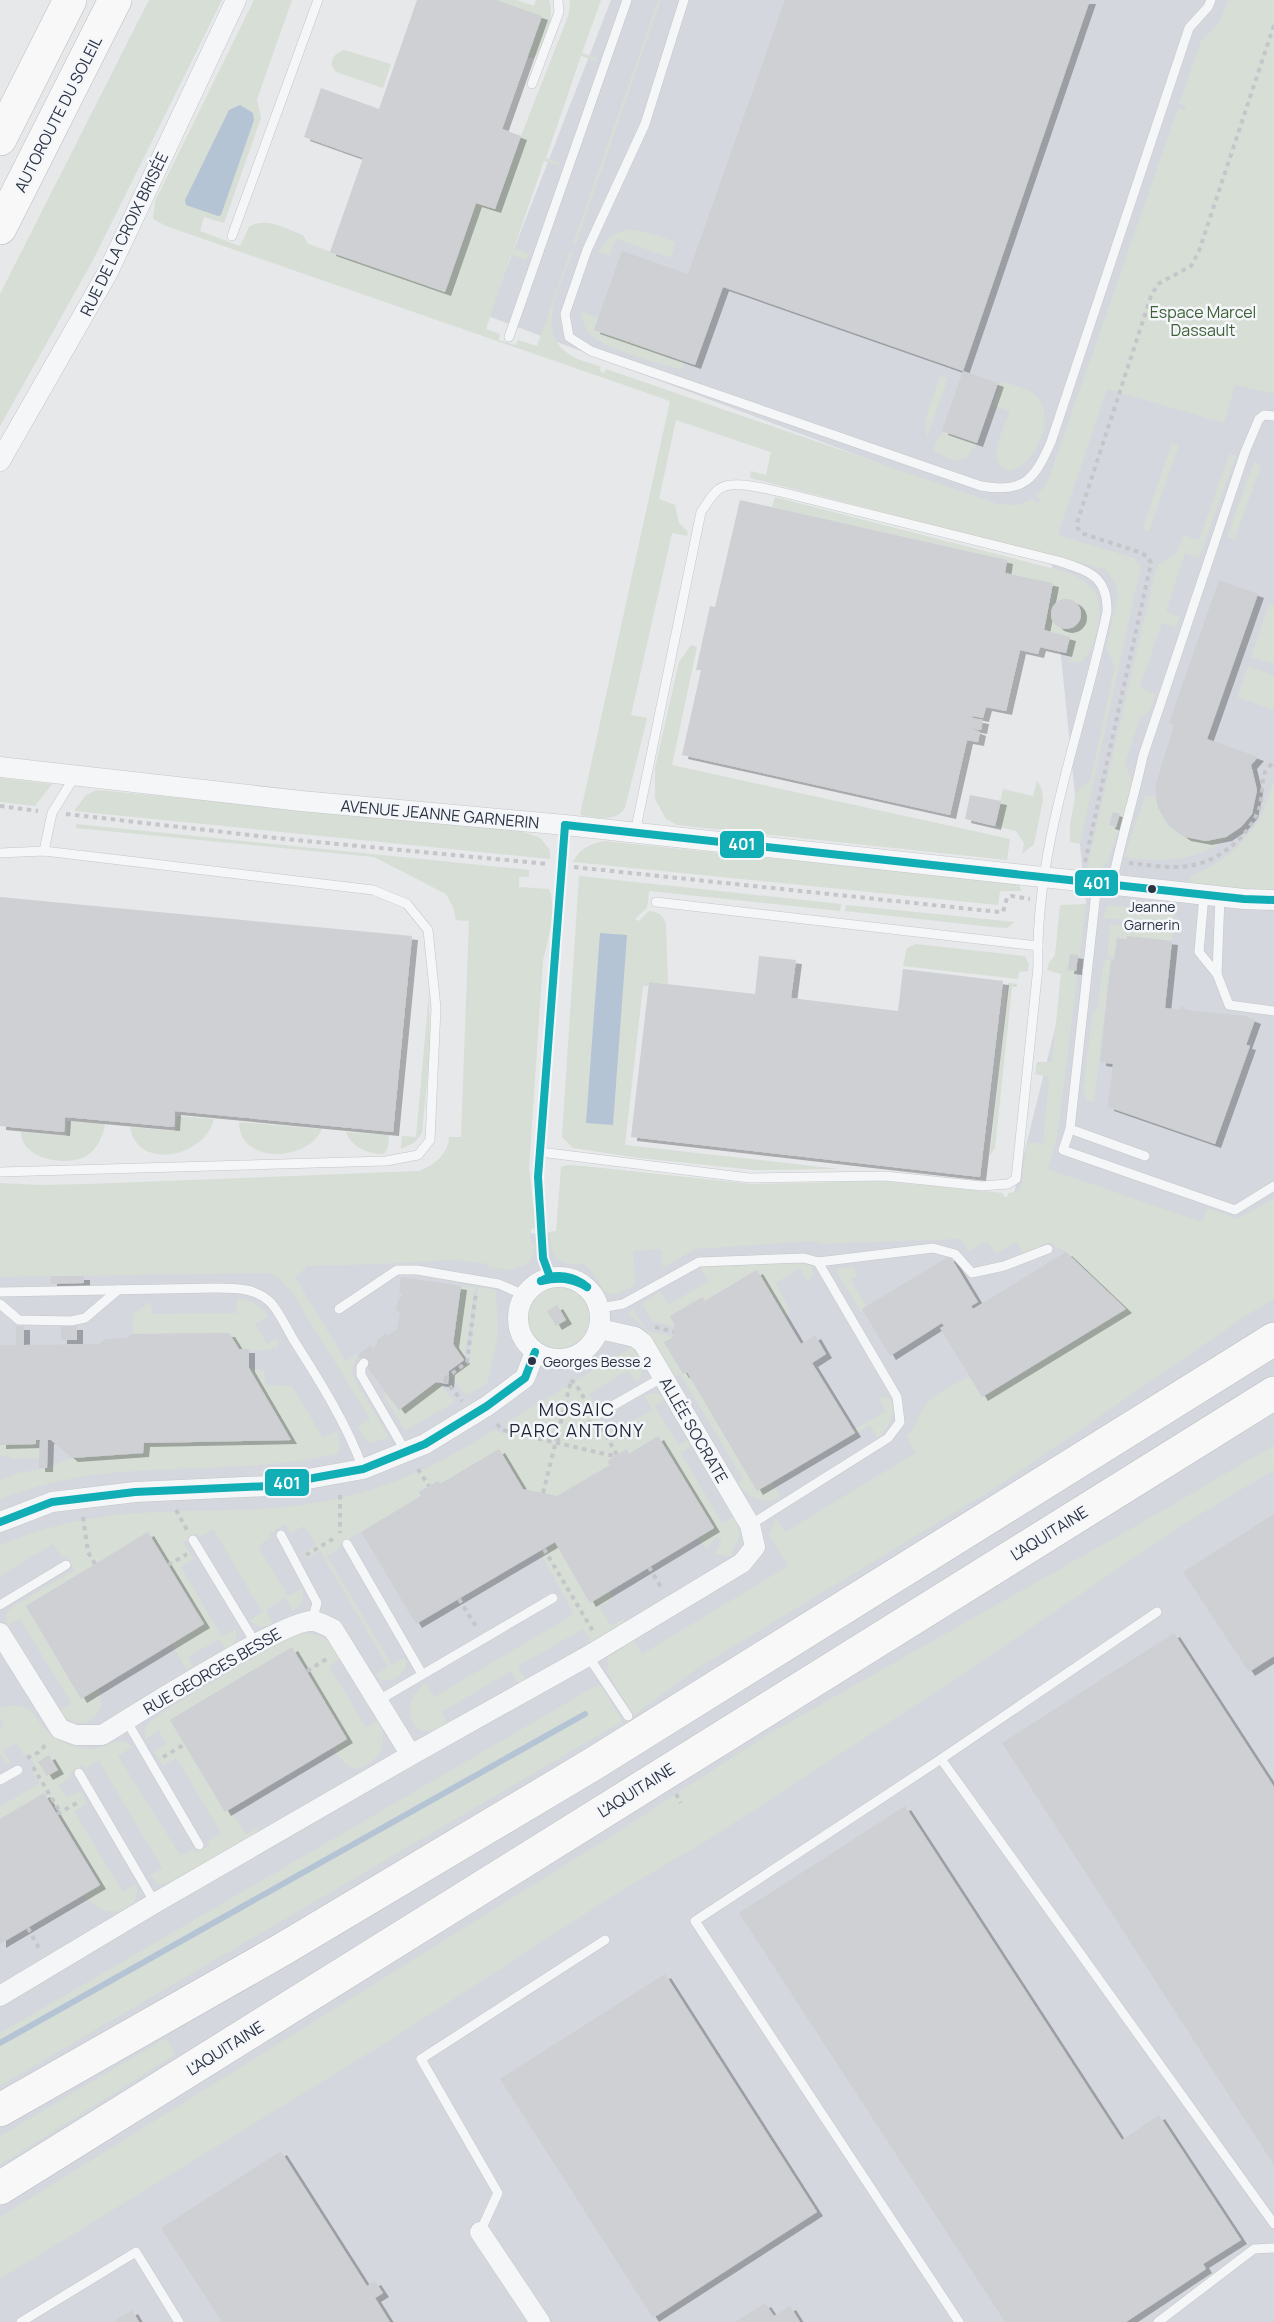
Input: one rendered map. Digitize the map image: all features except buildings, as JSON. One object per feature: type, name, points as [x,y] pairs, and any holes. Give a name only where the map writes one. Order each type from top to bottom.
[{"type":"highway","points":[[0,139],[70,0]]},
{"type":"highway","name":"AUTOROUTE DU SOLEIL","points":[[0,228],[115,0]]},
{"type":"highway","points":[[0,2110],[283,1949],[593,1764],[1274,1339]]},
{"type":"highway","name":"L'AQUITAINE","points":[[0,2188],[1274,1393]]},
{"type":"street","name":"RUE DE LA CROIX BRISÉE","points":[[0,461],[108,272],[236,0]]},
{"type":"street","name":"AVENUE JEANNE GARNERIN","points":[[0,766],[301,801],[565,825],[1044,877],[1097,879],[1212,896],[1274,900]]},
{"type":"street","points":[[563,1276],[587,1286],[595,1296],[600,1308],[600,1329],[595,1339],[579,1355],[557,1359],[535,1352],[526,1343],[519,1326],[519,1307],[524,1295],[540,1281],[550,1277],[563,1276]]},
{"type":"street","name":"ALLÉE SOCRATE","points":[[600,1329],[635,1337],[643,1343],[750,1526]]},
{"type":"street","points":[[0,1522],[52,1503],[135,1492],[269,1486],[363,1469],[425,1444],[488,1406],[525,1378],[535,1352]]},
{"type":"street","points":[[0,1996],[155,1903],[595,1652],[742,1563],[755,1547],[750,1526]]},
{"type":"street","points":[[312,1620],[333,1629],[411,1755]]},
{"type":"street","name":"RUE GEORGES BESSE","points":[[60,1729],[76,1735],[102,1735],[256,1644],[295,1624],[312,1620]]},
{"type":"street","points":[[0,1632],[60,1729]]},
{"type":"street","points":[[480,2232],[540,2322]]},
{"type":"lane","points":[[232,236],[318,0]]},
{"type":"lane","points":[[532,84],[560,12],[558,0]]},
{"type":"lane","points":[[509,337],[627,0]]},
{"type":"lane","points":[[684,0],[645,124],[587,250],[565,314],[570,338],[591,351],[970,482],[999,489],[1017,486],[1029,479],[1039,468],[1052,442],[1189,28],[1208,7],[1211,0]]},
{"type":"lane","points":[[1274,416],[1264,415],[1258,419],[1245,452],[1143,756],[1134,802],[1117,860],[1097,879],[1070,1130],[1063,1150],[1235,1210],[1274,1186]]},
{"type":"lane","points":[[540,1152],[749,1178],[885,1176],[982,1186],[1008,1184],[1016,1179],[1038,967],[1044,877],[1060,793],[1107,612],[1108,598],[1104,586],[1095,576],[1078,567],[781,492],[730,485],[719,489],[701,512],[635,833]]},
{"type":"lane","points":[[44,851],[52,813],[75,776]]},
{"type":"lane","points":[[550,1277],[543,1258],[538,1186],[565,825]]},
{"type":"lane","points":[[0,853],[44,851],[373,890],[407,904],[428,930],[436,1008],[430,1140],[418,1155],[386,1161],[0,1172]]},
{"type":"lane","points":[[1212,896],[1199,952],[1217,974]]},
{"type":"lane","points":[[1212,896],[1217,974],[1229,1005],[1274,1011]]},
{"type":"lane","points":[[656,902],[1038,946]]},
{"type":"lane","points":[[1070,1130],[1144,1156]]},
{"type":"lane","points":[[600,1308],[623,1304],[699,1262],[804,1258],[818,1262],[933,1248],[955,1254],[972,1273],[1004,1266],[1048,1249]]},
{"type":"lane","points":[[750,1526],[888,1438],[900,1422],[897,1397],[818,1262]]},
{"type":"lane","points":[[339,1309],[397,1270],[417,1270],[499,1284],[524,1295]]},
{"type":"lane","points":[[0,1292],[240,1288],[256,1292],[272,1303],[351,1442],[363,1469]]},
{"type":"lane","points":[[0,1304],[19,1320],[71,1321],[85,1318],[118,1290]]},
{"type":"lane","points":[[364,1363],[360,1370],[361,1375],[406,1452]]},
{"type":"lane","points":[[600,1413],[663,1377]]},
{"type":"lane","points":[[280,1535],[317,1603],[312,1620]]},
{"type":"lane","points":[[195,1544],[256,1644]]},
{"type":"lane","points":[[347,1544],[422,1674]]},
{"type":"lane","points":[[0,1605],[66,1565]]},
{"type":"lane","points":[[379,1700],[554,1598]]},
{"type":"lane","points":[[959,2322],[696,1921],[941,1759],[1157,1612]]},
{"type":"lane","points":[[595,1652],[628,1716]]},
{"type":"lane","points":[[126,1720],[200,1845]]},
{"type":"lane","points":[[941,1759],[1274,2224]]},
{"type":"lane","points":[[0,1780],[18,1770]]},
{"type":"lane","points":[[80,1773],[155,1903]]},
{"type":"lane","points":[[480,2232],[498,2193],[421,2059],[605,1940]]},
{"type":"lane","points":[[1158,2322],[1254,2249],[1274,2248]]},
{"type":"lane","points":[[21,2322],[136,2252],[179,2322]]},
{"type":"path","points":[[1097,879],[1151,563],[1147,556],[1139,552],[1081,533],[1077,523],[1151,296],[1158,284],[1191,266],[1199,251],[1274,25]]},
{"type":"path","points":[[1117,860],[1158,866],[1187,866],[1202,863],[1218,855],[1235,843],[1250,826],[1262,796],[1265,772],[1274,761]]},
{"type":"path","points":[[0,806],[285,839],[561,865],[999,912],[1003,912],[1007,898],[1023,898]]},
{"type":"path","points":[[462,1401],[444,1378],[467,1362],[477,1280]]},
{"type":"path","points":[[633,1299],[650,1325],[674,1332]]},
{"type":"path","points":[[543,1494],[571,1380],[585,1399]]},
{"type":"path","points":[[556,1442],[596,1418],[600,1413]]},
{"type":"path","points":[[497,1424],[502,1430],[617,1455]]},
{"type":"path","points":[[418,1469],[429,1486]]},
{"type":"path","points":[[295,1561],[341,1534],[340,1495]]},
{"type":"path","points":[[168,1565],[195,1544],[176,1509]]},
{"type":"path","points":[[83,1517],[88,1552],[95,1564]]},
{"type":"path","points":[[544,1549],[595,1652]]},
{"type":"path","points":[[649,1567],[671,1605]]},
{"type":"path","points":[[459,1599],[483,1639]]},
{"type":"path","points":[[18,1770],[27,1758],[39,1752],[60,1729]]},
{"type":"path","points":[[152,1763],[185,1744]]},
{"type":"path","points":[[27,1758],[59,1813],[93,1794]]},
{"type":"shaded area","points":[[611,0],[1274,0],[1274,2322],[0,2322],[0,1261],[755,1222],[1011,1206],[1086,904],[1048,527],[488,316]]},
{"type":"green space","points":[[149,0],[222,0],[92,262],[0,426],[0,294]]},
{"type":"green space","name":"Espace Marcel Dassault","points":[[254,0],[292,0],[257,99],[261,118],[224,223],[204,217],[200,231],[240,246],[249,227],[269,223],[303,235],[308,244],[445,291],[476,203],[495,209],[569,13],[570,0],[601,0],[582,53],[597,58],[596,61],[581,56],[546,158],[560,163],[559,166],[544,161],[514,248],[529,253],[526,260],[511,255],[486,329],[500,334],[499,340],[516,345],[518,340],[537,346],[570,252],[573,253],[557,292],[552,321],[553,334],[559,345],[570,355],[601,367],[600,371],[604,373],[606,369],[998,504],[1016,505],[1033,499],[1037,503],[1040,501],[1036,496],[1045,486],[1050,475],[1178,108],[1185,110],[1186,106],[1179,104],[1201,41],[1219,23],[1228,0],[1274,0],[1274,394],[1235,385],[1224,423],[1107,389],[1058,535],[1134,558],[1141,566],[1080,844],[1070,842],[1070,824],[1076,792],[1091,779],[1115,666],[1106,648],[1118,594],[1116,585],[1105,569],[750,478],[751,471],[766,475],[771,452],[676,420],[659,499],[675,505],[679,523],[688,532],[687,536],[672,533],[631,715],[647,718],[625,808],[621,813],[610,818],[580,815],[670,401],[166,226],[153,219],[155,201]]},
{"type":"green space","points":[[496,0],[516,0],[534,6],[536,0],[549,0],[550,23],[542,46],[534,58],[527,58]]},
{"type":"green space","points":[[658,0],[661,0],[576,244],[573,243]]},
{"type":"green space","points":[[344,50],[391,64],[383,88],[336,72],[332,65],[333,59],[337,53]]},
{"type":"green space","points":[[629,229],[676,242],[671,258],[616,239],[610,256],[598,252],[612,235]]},
{"type":"green space","points":[[580,311],[599,318],[595,330],[685,362],[682,370],[632,355],[596,339],[587,330]]},
{"type":"green space","points":[[940,375],[948,378],[927,439],[925,421]]},
{"type":"green space","points":[[1001,381],[1023,388],[1035,395],[1042,404],[1044,414],[1041,438],[1035,450],[1019,467],[1010,471],[1002,467],[997,454],[1000,436],[1010,411],[993,405]]},
{"type":"green space","points":[[942,431],[977,443],[966,459],[950,460],[933,450]]},
{"type":"green space","points":[[1172,443],[1179,445],[1149,532],[1142,529]]},
{"type":"green space","points":[[1229,454],[1236,456],[1199,558],[1185,553],[1166,612],[1180,617],[1176,627],[1162,623],[1140,687],[1156,695],[1150,711],[1140,718],[1126,761],[1133,790],[1108,861],[1098,869],[1086,871],[1158,564],[1176,554],[1183,535],[1199,540]]},
{"type":"green space","points":[[1254,462],[1261,465],[1235,539],[1227,537]]},
{"type":"green space","points":[[775,497],[1070,573],[1091,587],[1099,601],[1099,620],[1091,649],[1081,662],[1069,662],[1071,655],[1066,653],[1070,637],[1044,630],[1053,583],[1005,573],[1007,560],[772,507]],"holes":[[[1063,599],[1078,605],[1081,612],[1080,621],[1070,629],[1057,626],[1052,619],[1053,608]]]},
{"type":"green space","points":[[1269,604],[1274,606],[1274,664],[1251,657]]},
{"type":"green space","points":[[691,645],[697,647],[672,765],[1010,839],[1007,860],[677,825],[666,819],[655,799],[655,768],[679,662]]},
{"type":"green space","points":[[1248,666],[1274,675],[1274,710],[1237,697]]},
{"type":"green space","points":[[1274,777],[1274,890],[1190,883],[1191,876],[1222,859],[1246,837],[1263,810]]},
{"type":"green space","points":[[0,778],[52,784],[35,806],[0,802]]},
{"type":"green space","points":[[1037,780],[1042,790],[1043,800],[1034,844],[1022,854],[1024,843],[1016,831],[995,826],[1003,789],[1033,796]]},
{"type":"green space","points":[[97,790],[522,831],[540,838],[550,850],[550,859],[74,811],[86,795]]},
{"type":"green space","points":[[1145,796],[1155,796],[1166,821],[1183,836],[1206,840],[1232,834],[1208,850],[1181,858],[1153,860],[1124,857]]},
{"type":"green space","points":[[76,824],[529,870],[529,877],[519,877],[519,887],[549,889],[552,914],[543,960],[529,1168],[536,1228],[531,1229],[531,1243],[536,1245],[533,1256],[527,1265],[504,1271],[504,1268],[489,1269],[488,1264],[454,1260],[306,1266],[295,1277],[346,1361],[358,1355],[352,1367],[353,1377],[389,1437],[369,1444],[357,1427],[370,1419],[293,1294],[281,1280],[269,1273],[0,1277],[0,1183],[87,1184],[419,1171],[430,1166],[443,1154],[449,1137],[461,1137],[469,921],[456,920],[453,907],[446,894],[374,857],[76,828]]},
{"type":"green space","points":[[603,841],[1004,882],[1019,885],[1022,891],[1000,891],[998,905],[573,862],[585,848]]},
{"type":"green space","points":[[579,876],[841,904],[840,911],[649,891],[647,908],[635,919],[639,921],[649,911],[660,914],[665,921],[668,984],[649,982],[648,986],[643,986],[625,1145],[839,1169],[755,1170],[639,1158],[573,1148],[562,1137]]},
{"type":"green space","points":[[1086,904],[1060,1117],[1056,1143],[1048,1169],[1202,1222],[1207,1208],[1238,1219],[1274,1198],[1274,1299],[1247,1315],[1000,1485],[701,1666],[634,1715],[607,1672],[608,1658],[633,1640],[642,1654],[788,1566],[768,1534],[776,1518],[785,1532],[915,1453],[906,1436],[912,1430],[927,1403],[944,1390],[969,1376],[982,1397],[1126,1309],[1066,1252],[1049,1242],[1024,1254],[1017,1242],[996,1253],[987,1241],[969,1251],[960,1239],[820,1244],[817,1241],[695,1249],[663,1268],[661,1249],[633,1251],[635,1285],[622,1292],[607,1294],[584,1264],[561,1262],[554,1254],[549,1232],[556,1231],[561,1167],[584,1166],[752,1184],[882,1181],[1003,1193],[1004,1197],[1008,1196],[1008,1193],[1016,1192],[1021,1187],[1027,1143],[1043,1143],[1049,1077],[1035,1074],[1037,1062],[1052,1062],[1061,974],[1047,970],[1055,955],[1060,905]]},
{"type":"green space","points":[[846,905],[1015,922],[1007,928],[992,927],[845,911]]},
{"type":"green space","points":[[1107,905],[1175,912],[1174,925],[1103,918]]},
{"type":"green space","points":[[1110,924],[1173,932],[1172,941],[1127,936],[1127,939],[1117,938],[1115,957],[1107,957]]},
{"type":"green space","points":[[916,944],[1025,956],[1029,965],[1028,971],[1019,972],[1018,979],[903,966],[907,948]]},
{"type":"green space","points":[[1104,960],[1111,960],[1094,1103],[1087,1100],[1083,1092],[1092,1014],[1097,1008]]},
{"type":"green space","points":[[1008,983],[1017,984],[1017,987],[1012,987],[995,1148],[990,1155]]},
{"type":"green space","points":[[429,993],[430,1051],[422,1133],[415,1142],[401,1149],[402,1136],[416,1137]]},
{"type":"green space","points":[[177,1116],[214,1119],[208,1132],[198,1143],[171,1154],[157,1154],[145,1150],[135,1141],[130,1127],[175,1131]]},
{"type":"green space","points":[[67,1121],[105,1124],[98,1144],[87,1156],[64,1161],[44,1158],[35,1154],[23,1141],[21,1132],[66,1136]]},
{"type":"green space","points":[[239,1122],[322,1129],[314,1140],[303,1148],[290,1153],[275,1154],[262,1152],[250,1146],[242,1136]]},
{"type":"green space","points":[[346,1132],[389,1135],[388,1147],[384,1154],[366,1151],[356,1146]]},
{"type":"green space","points":[[797,1263],[811,1266],[814,1275],[808,1282],[800,1268],[776,1283],[790,1311],[786,1320],[756,1270],[705,1301],[702,1297],[670,1316],[675,1327],[652,1321],[642,1303],[660,1292],[669,1305],[708,1281],[700,1267]]},
{"type":"green space","points":[[853,1267],[858,1276],[851,1280],[866,1306],[861,1312],[836,1271],[839,1268]]},
{"type":"green space","points":[[461,1286],[475,1287],[464,1360],[453,1344]]},
{"type":"green space","points":[[559,1286],[581,1295],[590,1317],[581,1339],[559,1348],[537,1339],[528,1317],[537,1295]]},
{"type":"green space","points":[[478,1287],[496,1290],[498,1336],[487,1384],[466,1395],[450,1376],[469,1362]]},
{"type":"green space","points":[[237,1298],[251,1301],[265,1312],[268,1316],[255,1324],[267,1344],[279,1337],[277,1348],[262,1351],[239,1349],[229,1333],[132,1334],[133,1314],[151,1301],[152,1314],[236,1313]]},
{"type":"green space","points":[[633,1308],[646,1330],[629,1314]]},
{"type":"green space","points":[[646,1330],[673,1337],[664,1343],[683,1374],[687,1372],[757,1490],[772,1482],[780,1497],[762,1500],[746,1493],[738,1483],[743,1479],[680,1374],[674,1377]]},
{"type":"green space","points":[[632,1347],[643,1364],[641,1377],[636,1382],[628,1370],[589,1394],[596,1407],[594,1409],[612,1433],[652,1410],[644,1396],[655,1393],[665,1399],[655,1406],[679,1445],[689,1439],[693,1445],[681,1453],[722,1523],[735,1516],[740,1535],[731,1556],[715,1554],[722,1541],[716,1537],[707,1549],[698,1538],[713,1528],[658,1436],[629,1454],[626,1450],[608,1461],[610,1465],[557,1496],[523,1489],[499,1449],[440,1484],[438,1481],[419,1492],[421,1496],[339,1545],[340,1548],[327,1556],[392,1665],[405,1657],[404,1670],[393,1680],[383,1680],[375,1675],[388,1667],[320,1551],[307,1559],[303,1553],[316,1545],[304,1526],[291,1533],[285,1524],[269,1534],[271,1537],[258,1546],[288,1596],[302,1589],[303,1596],[301,1604],[293,1611],[285,1598],[266,1610],[273,1624],[264,1627],[255,1625],[250,1620],[262,1612],[213,1529],[199,1537],[197,1533],[183,1542],[194,1559],[181,1567],[222,1636],[236,1629],[237,1633],[235,1641],[227,1651],[219,1639],[188,1657],[195,1671],[187,1671],[172,1644],[204,1624],[148,1532],[26,1606],[81,1698],[99,1688],[102,1706],[88,1722],[71,1721],[58,1712],[71,1703],[20,1619],[7,1626],[6,1614],[12,1607],[74,1570],[67,1556],[62,1558],[53,1544],[0,1576],[0,1545],[49,1528],[100,1517],[153,1512],[287,1507],[338,1498],[385,1485],[430,1466],[493,1430],[504,1433],[507,1422]]},
{"type":"green space","points":[[249,1368],[264,1370],[265,1385],[292,1386],[323,1438],[337,1431],[340,1447],[337,1454],[307,1460],[246,1466],[94,1475],[46,1484],[0,1499],[0,1480],[18,1473],[47,1468],[72,1458],[143,1453],[144,1443],[290,1439]]},
{"type":"green space","points":[[436,1382],[455,1402],[405,1431],[384,1396],[386,1394],[399,1410]]},
{"type":"green space","points":[[882,1396],[890,1399],[893,1410],[891,1420],[885,1430],[878,1439],[870,1425],[855,1434],[853,1430],[886,1411],[878,1398]]},
{"type":"green space","points":[[36,1440],[40,1440],[39,1458],[13,1459],[6,1455],[4,1458],[0,1456],[0,1445],[36,1444]]},
{"type":"green space","points":[[1274,1445],[1274,1470],[1184,1524],[954,1680],[708,1840],[622,1890],[387,2042],[0,2279],[0,2217],[621,1830],[765,1736]]},
{"type":"green space","points":[[555,1542],[589,1602],[609,1591],[613,1598],[600,1607],[611,1626],[625,1618],[624,1623],[591,1643],[583,1629],[518,1666],[526,1680],[519,1684],[511,1671],[442,1712],[448,1725],[425,1731],[417,1727],[409,1712],[411,1702],[416,1692],[426,1683],[434,1697],[574,1614],[539,1551]]},
{"type":"green space","points":[[306,1633],[327,1641],[342,1658],[329,1666],[366,1727],[379,1719],[383,1733],[382,1745],[377,1756],[365,1766],[350,1767],[332,1748],[347,1739],[292,1647],[171,1719],[225,1811],[230,1809],[246,1834],[258,1826],[257,1833],[173,1881],[159,1885],[150,1876],[162,1868],[99,1761],[85,1769],[83,1765],[70,1773],[71,1777],[59,1785],[66,1798],[80,1791],[87,1803],[74,1811],[123,1892],[135,1884],[137,1892],[129,1908],[110,1912],[97,1907],[83,1895],[100,1884],[45,1793],[0,1819],[0,1807],[39,1783],[31,1770],[36,1767],[28,1754],[24,1756],[16,1743],[3,1750],[11,1763],[6,1763],[0,1754],[0,1729],[4,1726],[0,1719],[0,1708],[19,1706],[30,1711],[51,1735],[70,1745],[94,1748],[120,1741],[128,1743],[132,1747],[118,1756],[180,1855],[194,1849],[196,1853],[210,1845],[208,1841],[221,1833],[176,1758],[163,1766],[154,1752],[167,1744],[159,1731],[146,1739],[144,1733],[146,1725],[166,1710],[286,1638]]},
{"type":"green space","points":[[599,1684],[623,1721],[0,2086],[0,2033]]},
{"type":"green space","points":[[166,2038],[175,2055],[0,2165],[0,2136]]},
{"type":"water","points":[[240,105],[253,113],[254,120],[221,215],[186,205],[185,200],[229,110]]},
{"type":"water","points":[[600,933],[627,935],[613,1125],[586,1123]]},
{"type":"waterway","points":[[0,2043],[585,1714]]},
{"type":"transit line","name":"401","points":[[565,825],[1244,899],[1274,900]]},
{"type":"transit line","name":"401","points":[[550,1277],[543,1258],[538,1177],[565,825]]},
{"type":"transit line","name":"401","points":[[541,1281],[565,1276],[587,1287]]},
{"type":"transit line","name":"401","points":[[541,1281],[565,1279],[587,1287]]},
{"type":"transit line","name":"401","points":[[0,1522],[52,1502],[135,1492],[269,1486],[363,1469],[425,1444],[487,1406],[525,1378],[535,1352]]},
{"type":"place","name":"Jeanne Garnerin","points":[[1152,889]]},
{"type":"place","name":"Georges Besse 2","points":[[532,1361]]},
{"type":"district","name":"MOSAIC PARC ANTONY","points":[[577,1419]]}]
